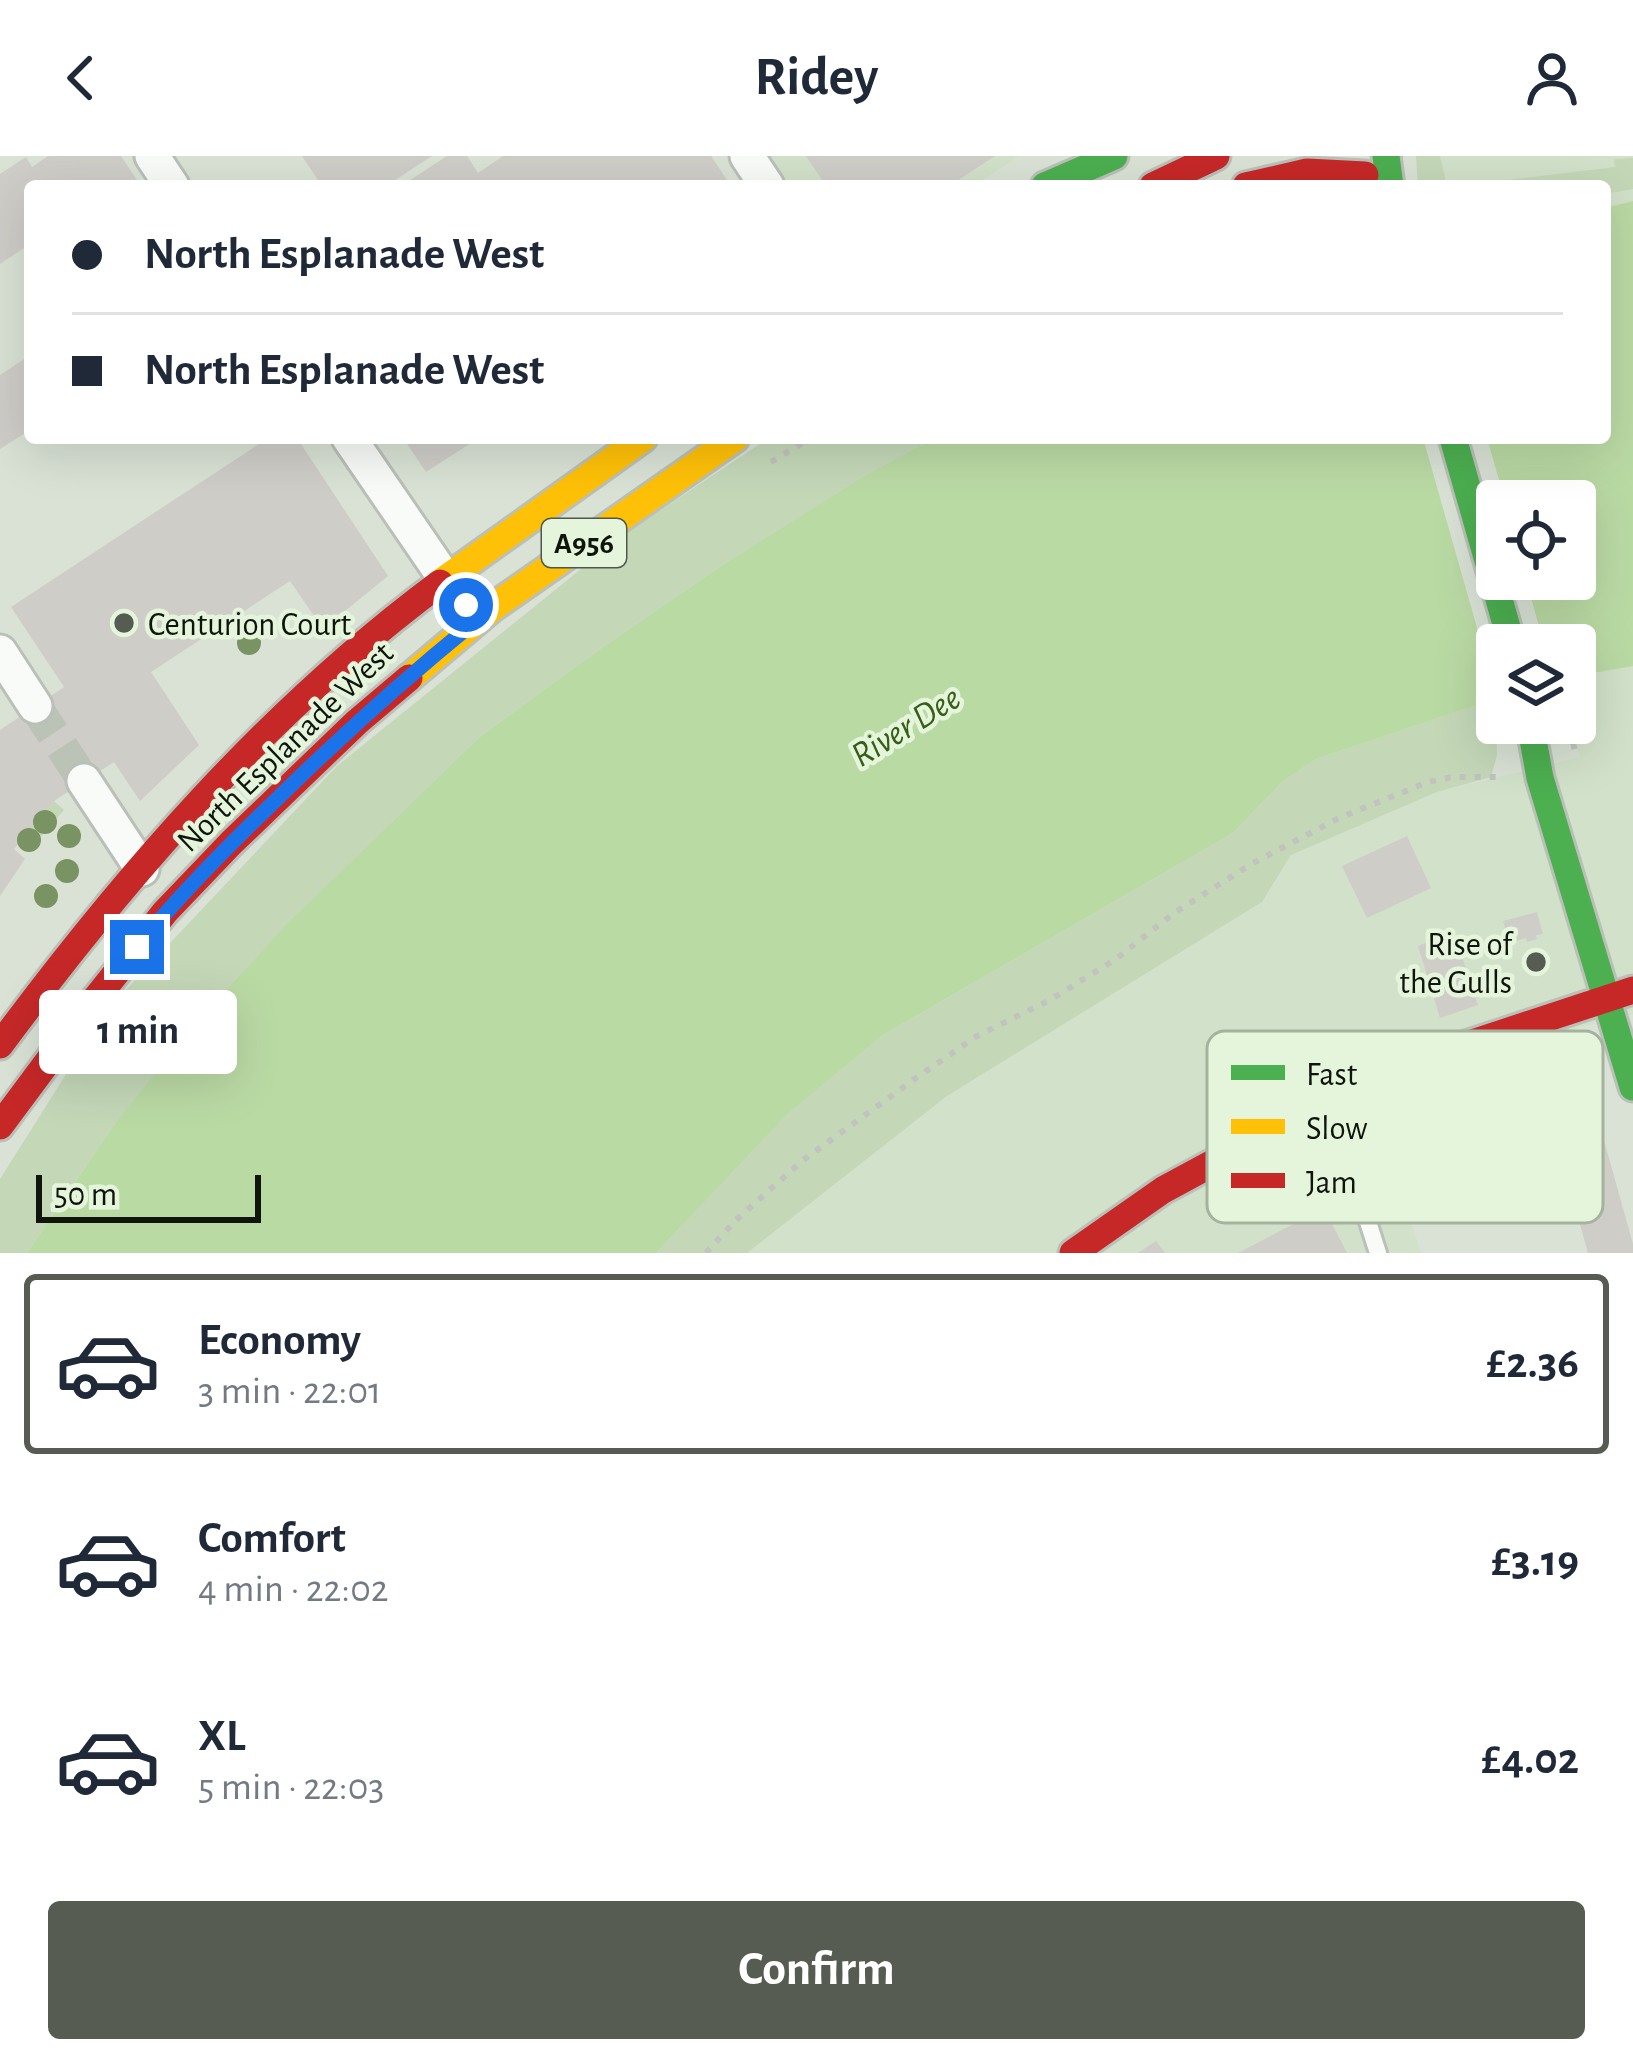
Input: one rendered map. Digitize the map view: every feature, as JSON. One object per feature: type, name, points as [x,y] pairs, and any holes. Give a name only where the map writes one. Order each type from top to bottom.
[{"type":"main road","points":[[1060,180],[1114,156]]},
{"type":"main road","points":[[1166,180],[1216,156]]},
{"type":"main road","points":[[1272,180],[1307,172],[1372,172]]},
{"type":"main road","name":"North Esplanade West","points":[[0,1046],[142,869],[290,712],[444,579],[635,444]]},
{"type":"main road","name":"North Esplanade West","points":[[0,1126],[165,912],[343,736],[477,620],[726,444]]},
{"type":"main road","points":[[1456,444],[1506,624]]},
{"type":"main road","points":[[1534,744],[1540,778],[1620,993],[1633,1087]]},
{"type":"main road","points":[[1507,1031],[1620,993]]},
{"type":"main road","points":[[1072,1253],[1163,1190],[1207,1166]]},
{"type":"street","points":[[353,444],[477,620]]},
{"type":"street","points":[[3,663],[35,706]]},
{"type":"street","points":[[84,781],[142,869]]},
{"type":"lane","points":[[1368,1223],[1378,1253]]},
{"type":"path","points":[[769,463],[801,444]]},
{"type":"path","points":[[1571,747],[1580,744]]},
{"type":"path","points":[[706,1253],[802,1161],[916,1078],[977,1036],[1050,1000],[1116,959],[1174,913],[1253,863],[1339,818],[1428,782],[1452,777],[1540,778]]},
{"type":"shaded area","points":[[754,156],[1019,156],[983,180],[770,180]]},
{"type":"shaded area","points":[[1416,156],[1440,156],[1446,180],[1418,180]]},
{"type":"shaded area","points":[[1440,156],[1633,156],[1633,1014],[1566,1031],[1207,1031],[1207,1223],[1412,1223],[1421,1253],[747,1253],[947,1096],[1262,902],[1291,855],[1437,792],[1580,757],[1576,744],[1596,744],[1596,624],[1575,624],[1575,600],[1596,600],[1596,480],[1585,480],[1602,444],[1611,444],[1611,180],[1446,180]]},
{"type":"shaded area","points":[[1633,158],[1633,189],[1611,193],[1611,180],[1508,180],[1615,167],[1614,159]]},
{"type":"shaded area","points":[[760,444],[923,444],[721,566],[481,736],[116,1122],[27,1253],[0,1253],[0,1179],[106,1011],[337,766],[623,535]]},
{"type":"shaded area","points":[[1476,705],[1476,744],[1497,744],[1491,777],[1437,792],[1291,855],[1262,902],[947,1096],[747,1253],[656,1253],[786,1114],[883,1035],[1233,833],[1282,782],[1316,759]]},
{"type":"shaded area","points":[[54,801],[64,810],[30,849],[21,841]]},
{"type":"water","name":"River Dee","points":[[1633,201],[1633,666],[1596,672],[1596,624],[1476,624],[1476,705],[1316,759],[1282,782],[1233,833],[883,1035],[787,1114],[656,1253],[27,1253],[116,1122],[198,1021],[286,925],[481,736],[721,566],[923,444],[1611,444],[1611,206]]},
{"type":"pier","points":[[1425,444],[1489,444],[1499,480],[1476,480],[1476,600],[1532,600],[1538,624],[1476,624]]},
{"type":"building","points":[[48,156],[121,156],[137,180],[24,180],[24,248],[0,264],[0,174],[26,157],[32,167]]},
{"type":"building","points":[[302,156],[432,156],[395,180],[318,180]]},
{"type":"building","points":[[447,156],[467,156],[478,173],[503,156],[711,156],[727,180],[410,180]]},
{"type":"building","points":[[806,156],[995,156],[958,180],[822,180]]},
{"type":"building","points":[[24,359],[24,434],[0,449],[0,375]]},
{"type":"building","name":"Centurion Court","points":[[259,444],[301,444],[388,576],[323,629],[290,581],[151,672],[199,745],[140,801],[114,762],[54,801],[14,849],[25,859],[0,896],[0,730],[64,687],[11,607]]},
{"type":"building","points":[[407,444],[470,444],[426,472]]},
{"type":"building","points":[[1407,836],[1431,888],[1367,918],[1342,866]]},
{"type":"building","points":[[1537,912],[1543,934],[1527,942],[1526,938],[1509,943],[1503,921]]},
{"type":"building","points":[[1454,933],[1478,1005],[1440,1018],[1418,946]]},
{"type":"building","points":[[1603,1137],[1633,1253],[1588,1253],[1580,1223],[1603,1223]]},
{"type":"building","points":[[1295,1223],[1332,1223],[1347,1253],[1238,1253]]},
{"type":"building","points":[[1156,1241],[1165,1253],[1138,1253]]},
{"type":"tunnel","points":[[35,706],[84,781]]},
{"type":"traffic: fast","points":[[1059,180],[1114,156]]},
{"type":"traffic: fast","points":[[1386,156],[1389,180]]},
{"type":"traffic: fast","points":[[1455,444],[1506,624]]},
{"type":"traffic: fast","points":[[1534,744],[1633,1087]]},
{"type":"traffic: slow","points":[[440,583],[635,444]]},
{"type":"traffic: slow","points":[[409,678],[493,607],[726,444]]},
{"type":"traffic: jam","points":[[1166,180],[1216,156]]},
{"type":"traffic: jam","points":[[1272,180],[1307,172],[1365,175]]},
{"type":"traffic: jam","points":[[0,1045],[98,919],[203,798],[317,685],[440,583]]},
{"type":"traffic: jam","points":[[0,1126],[165,912],[357,722],[409,678]]},
{"type":"traffic: jam","points":[[1509,1031],[1633,990]]},
{"type":"traffic: jam","points":[[1073,1253],[1163,1190],[1207,1166]]},
{"type":"place","name":"Centurion Court","points":[[124,623]]},
{"type":"place","name":"Rise of the Gulls","points":[[1536,962]]},
{"type":"route","points":[[137,947],[230,843],[357,722],[477,620],[466,605]]}]
